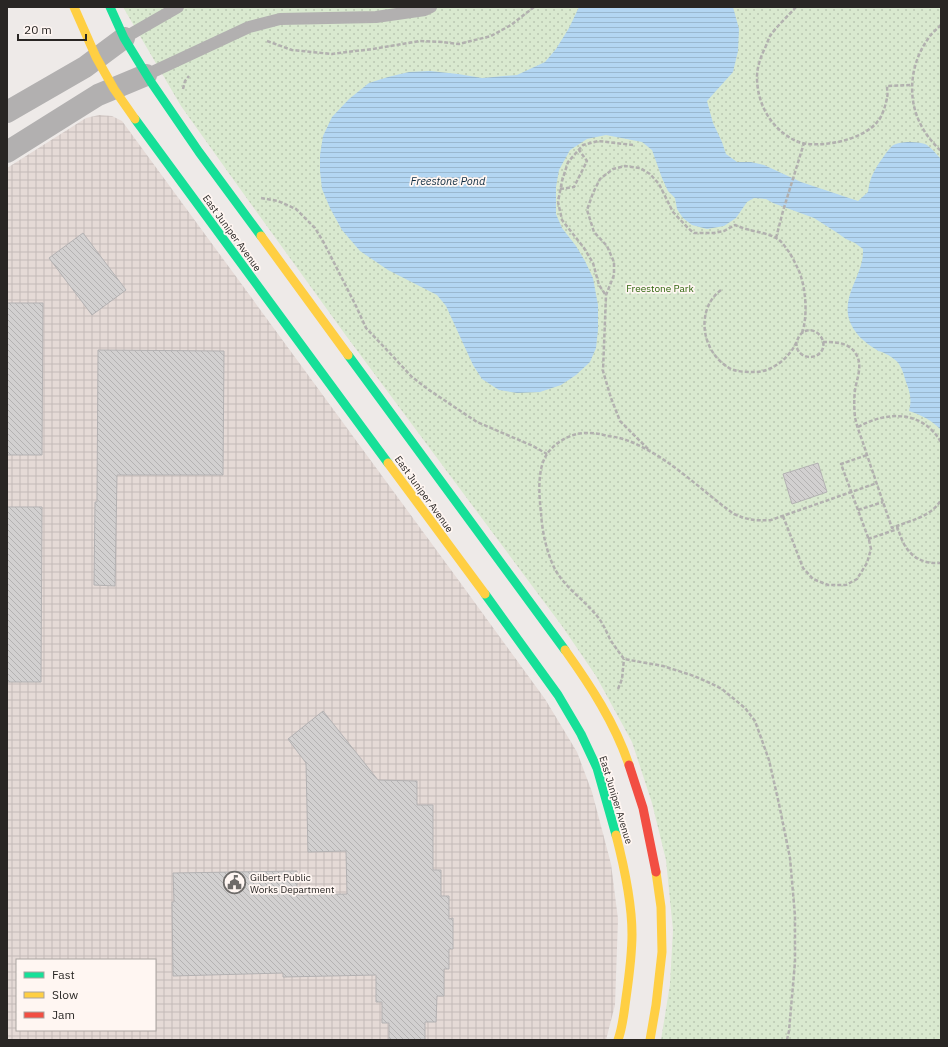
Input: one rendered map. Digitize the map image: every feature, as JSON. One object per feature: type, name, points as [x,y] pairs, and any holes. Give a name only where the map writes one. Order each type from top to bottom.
[{"type":"street","name":"East Juniper Avenue","points":[[74,7],[96,57],[114,88],[148,137],[529,654],[558,695],[581,734],[596,768],[621,854],[629,894],[632,934],[628,983],[621,1031],[618,1040]]},
{"type":"street","name":"East Juniper Avenue","points":[[110,7],[124,38],[146,75],[199,152],[550,629],[583,675],[610,720],[628,762],[643,808],[654,860],[661,907],[662,952],[656,1005],[650,1040]]},
{"type":"street","points":[[7,112],[85,66],[124,38]]},
{"type":"street","points":[[7,152],[98,96],[146,75]]},
{"type":"lane","points":[[124,38],[178,7]]},
{"type":"lane","points":[[146,75],[249,27],[280,19],[376,17],[425,10],[431,7]]},
{"type":"path","points":[[262,40],[292,50],[332,54],[373,50],[420,42],[459,44],[491,36],[511,25],[534,7]]},
{"type":"path","points":[[796,7],[770,36],[762,56],[757,75],[759,93],[764,110],[775,126],[786,135],[797,141],[811,144],[822,144],[857,136],[868,130],[878,121],[887,98],[887,86],[912,85]]},
{"type":"path","points":[[941,25],[930,36],[920,53],[915,67],[912,85],[912,97],[920,124],[928,137],[941,151]]},
{"type":"path","points":[[182,89],[185,81],[192,72]]},
{"type":"path","points":[[606,295],[599,285],[592,263],[584,248],[562,220],[558,202],[560,189],[568,162],[583,145],[598,141],[633,145]]},
{"type":"path","points":[[776,238],[804,142]]},
{"type":"path","points":[[560,189],[574,187],[587,161],[579,150]]},
{"type":"path","points":[[651,452],[620,421],[611,398],[603,370],[606,295],[614,275],[614,262],[607,246],[594,232],[588,210],[593,193],[600,179],[613,169],[625,166],[640,168],[650,174],[659,184],[673,212],[694,233],[714,233],[724,231],[735,225],[776,238],[784,245],[800,272],[805,299],[805,324],[802,333],[789,355],[770,369],[758,372],[733,370],[715,356],[709,347],[704,326],[704,316],[707,306],[715,294],[721,290]]},
{"type":"path","points":[[255,196],[278,201],[296,209],[315,228],[324,243],[366,328],[412,377],[477,422],[533,446],[547,454]]},
{"type":"path","points":[[796,342],[797,349],[804,356],[810,357],[819,354],[823,347],[823,342],[820,335],[815,331],[802,333]]},
{"type":"path","points":[[823,342],[838,342],[851,348],[856,354],[860,364],[854,398],[856,420],[892,528],[897,528]]},
{"type":"path","points":[[858,427],[868,421],[891,416],[917,419],[935,433],[941,442]]},
{"type":"path","points":[[618,690],[622,679],[624,659],[613,644],[603,624],[556,571],[541,521],[541,470],[547,454],[558,443],[574,434],[588,432],[619,438],[638,445],[663,459],[734,514],[746,519],[760,521],[771,520],[877,483]]},
{"type":"path","points":[[783,516],[803,568],[813,579],[828,585],[846,585],[857,579],[867,563],[871,549],[841,464],[867,455]]},
{"type":"path","points":[[868,539],[926,515],[934,510],[941,500]]},
{"type":"path","points":[[858,510],[884,502]]},
{"type":"path","points":[[897,528],[909,552],[916,558],[925,562],[941,563]]},
{"type":"path","points":[[624,659],[663,666],[710,682],[722,689],[745,708],[755,720],[769,760],[790,858],[795,916],[795,962],[787,1040]]},
{"type":"shaded area","points":[[99,115],[112,116],[122,121],[545,699],[577,752],[592,792],[611,864],[618,919],[615,1005],[606,1040],[7,1040],[7,168],[86,118]]},
{"type":"green space","name":"Freestone Park","points":[[123,7],[941,7],[941,1040],[661,1040],[670,984],[673,930],[666,860],[652,803],[632,742],[596,676],[562,626],[347,337],[181,106]]},
{"type":"water","name":"Freestone Pond","points":[[579,7],[733,7],[739,29],[738,51],[733,72],[707,101],[713,123],[726,154],[737,162],[751,162],[764,165],[801,182],[858,201],[868,192],[870,181],[876,169],[888,151],[895,144],[917,142],[925,144],[941,159],[941,430],[926,418],[909,411],[909,393],[899,364],[892,357],[879,351],[864,341],[853,329],[848,311],[849,296],[860,268],[863,249],[814,218],[766,199],[754,198],[747,202],[736,218],[724,226],[707,229],[692,225],[683,218],[677,209],[675,198],[668,191],[652,150],[642,142],[606,135],[587,139],[570,150],[559,170],[556,187],[556,214],[562,228],[576,246],[593,278],[598,305],[598,330],[596,348],[590,362],[576,375],[561,385],[540,392],[517,393],[499,390],[482,379],[473,365],[446,306],[437,295],[388,270],[360,251],[342,230],[322,189],[320,155],[323,136],[332,117],[349,99],[369,83],[409,72],[430,71],[482,78],[517,75],[545,62],[556,49],[569,28]]},
{"type":"building","points":[[83,233],[126,290],[92,315],[49,258]]},
{"type":"building","points":[[7,303],[43,303],[42,455],[7,455]]},
{"type":"building","points":[[98,350],[224,351],[223,475],[117,475],[115,586],[94,585],[95,502],[97,502]]},
{"type":"building","points":[[818,463],[827,492],[792,504],[783,474]]},
{"type":"building","points":[[7,507],[42,507],[41,682],[7,682]]},
{"type":"building","name":"Gilbert Public Works Department","points":[[323,711],[378,780],[417,781],[417,805],[433,805],[433,870],[441,870],[441,896],[449,896],[449,919],[453,918],[453,949],[449,949],[449,969],[444,969],[444,996],[437,996],[436,1022],[425,1022],[425,1040],[389,1040],[389,1023],[382,1023],[382,1002],[376,1002],[376,975],[283,977],[283,973],[173,976],[173,873],[297,871],[297,895],[347,894],[346,851],[308,852],[306,763],[288,739]]},
{"type":"traffic: fast","points":[[110,7],[124,38],[151,82],[199,152],[261,236]]},
{"type":"traffic: fast","points":[[135,119],[388,463]]},
{"type":"traffic: fast","points":[[348,355],[565,650]]},
{"type":"traffic: fast","points":[[485,594],[558,695],[581,734],[597,768],[616,835]]},
{"type":"traffic: slow","points":[[74,7],[96,57],[114,89],[135,119]]},
{"type":"traffic: slow","points":[[261,236],[348,355]]},
{"type":"traffic: slow","points":[[388,463],[485,594]]},
{"type":"traffic: slow","points":[[565,650],[584,677],[609,719],[617,734],[629,765]]},
{"type":"traffic: slow","points":[[616,835],[625,872],[632,922],[631,958],[622,1024],[618,1040]]},
{"type":"traffic: slow","points":[[650,1040],[656,1005],[662,952],[661,907],[656,872]]},
{"type":"traffic: jam","points":[[629,765],[643,808],[656,872]]},
{"type":"place","name":"Gilbert Public Works Department","points":[[235,883]]}]
